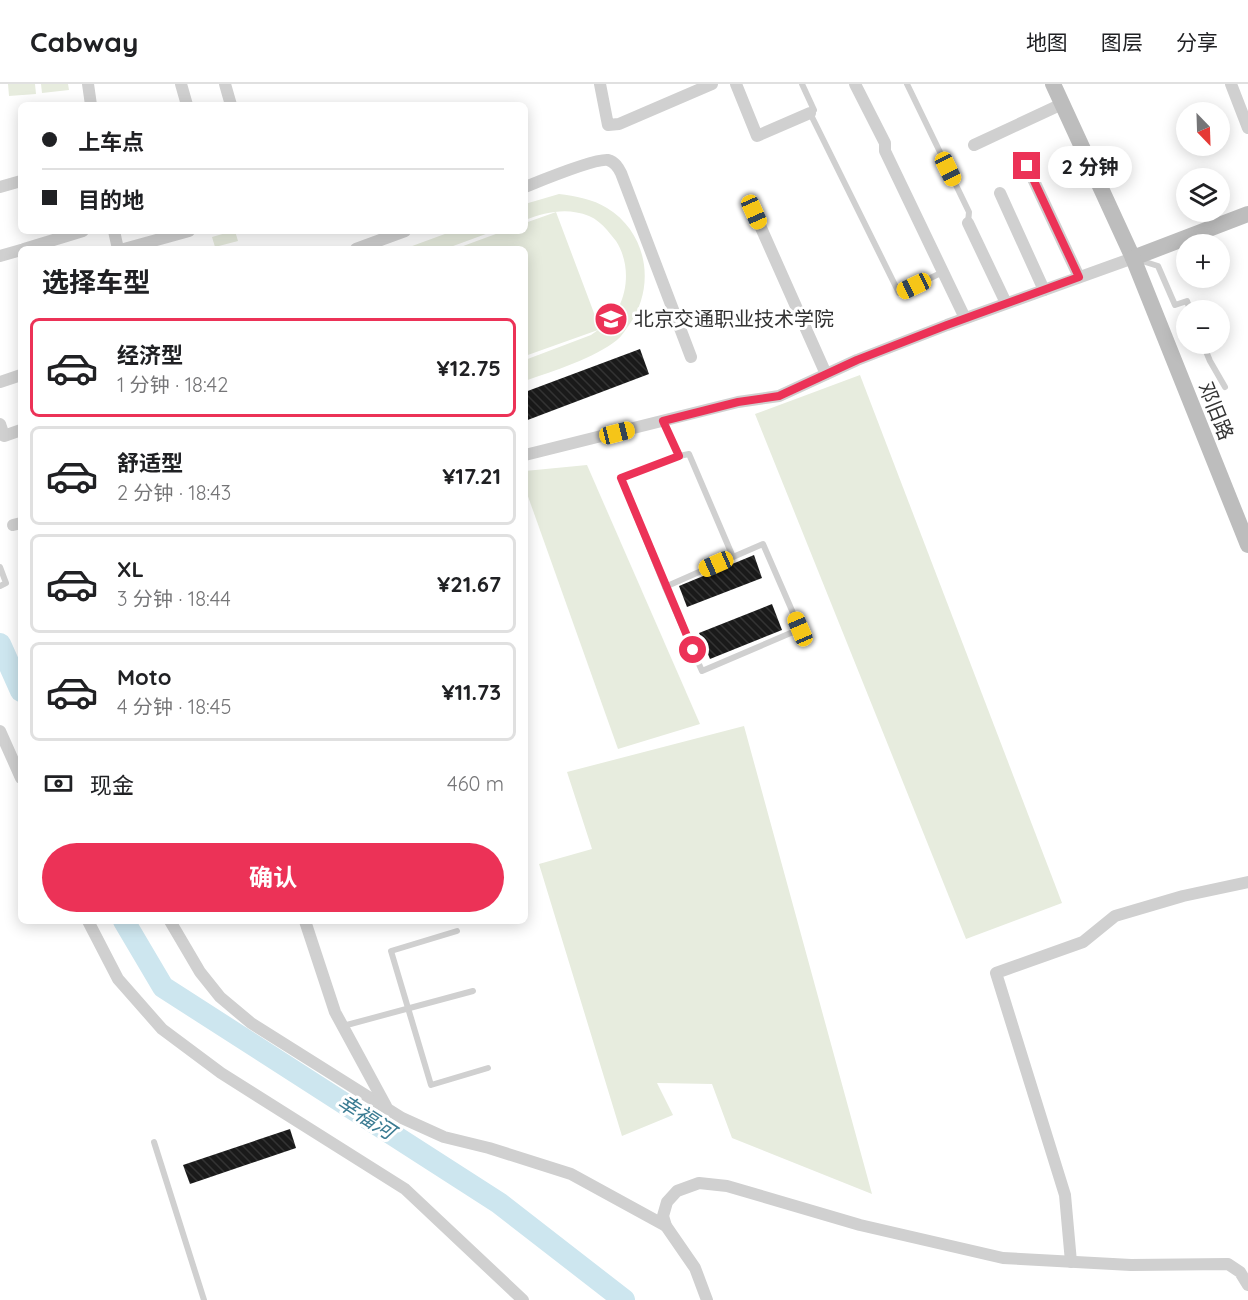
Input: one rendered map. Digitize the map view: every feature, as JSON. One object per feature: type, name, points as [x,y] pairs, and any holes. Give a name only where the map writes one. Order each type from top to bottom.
[{"type":"street","points":[[88,84],[91,102]]},
{"type":"street","points":[[181,84],[186,102]]},
{"type":"street","points":[[225,84],[230,102]]},
{"type":"street","points":[[600,84],[608,125],[619,124],[712,84]]},
{"type":"street","points":[[736,84],[757,136],[810,113]]},
{"type":"street","points":[[855,84],[885,143],[885,151],[965,318]]},
{"type":"street","name":"邓旧路","points":[[1053,84],[1133,258],[1248,545]]},
{"type":"street","points":[[1231,84],[1248,128]]},
{"type":"street","points":[[974,145],[1062,104]]},
{"type":"street","points":[[528,186],[595,161],[608,160],[616,164],[691,357]]},
{"type":"street","points":[[1027,166],[1079,277]]},
{"type":"street","points":[[0,187],[18,182]]},
{"type":"street","points":[[1000,193],[1044,290]]},
{"type":"street","points":[[754,212],[826,374]]},
{"type":"street","points":[[528,455],[738,402],[779,396],[857,360],[965,318],[1248,214]]},
{"type":"street","points":[[968,223],[1006,303]]},
{"type":"street","points":[[36,246],[74,234]]},
{"type":"street","points":[[135,246],[178,234]]},
{"type":"street","points":[[364,246],[397,234]]},
{"type":"street","points":[[0,256],[18,251]]},
{"type":"street","points":[[0,382],[18,376]]},
{"type":"street","points":[[0,424],[4,436],[18,431]]},
{"type":"street","points":[[0,731],[18,771]]},
{"type":"street","points":[[1071,1262],[1065,1196],[996,973],[1083,942],[1115,916],[1183,896],[1248,882]]},
{"type":"street","points":[[90,924],[118,979],[162,1029],[221,1073],[405,1189],[523,1300]]},
{"type":"street","points":[[172,924],[200,972],[220,997],[251,1023],[402,1118],[444,1137],[489,1148],[571,1174],[666,1226]]},
{"type":"street","points":[[306,924],[342,1026],[389,1110]]},
{"type":"street","points":[[707,1300],[695,1268],[666,1226],[663,1216],[667,1202],[677,1191],[699,1183],[727,1186],[860,1226],[1003,1258],[1131,1265],[1228,1264],[1240,1272],[1248,1285]]},
{"type":"lane","points":[[802,84],[814,110],[810,113],[899,293],[943,272]]},
{"type":"lane","points":[[907,84],[969,212],[968,223]]},
{"type":"lane","points":[[1133,258],[1158,266],[1176,305]]},
{"type":"lane","points":[[1207,354],[1225,387]]},
{"type":"lane","points":[[663,421],[679,456]]},
{"type":"lane","points":[[665,586],[733,557],[763,544],[800,629],[702,671],[665,586],[621,478],[689,454],[733,557]]},
{"type":"lane","points":[[0,567],[6,582],[0,586]]},
{"type":"lane","points":[[457,931],[391,951],[431,1085],[488,1068]]},
{"type":"lane","points":[[342,1026],[473,991]]},
{"type":"lane","points":[[154,1142],[204,1300]]},
{"type":"shaded area","points":[[8,84],[35,84],[36,94],[9,96]]},
{"type":"shaded area","points":[[41,84],[68,84],[69,90],[42,93]]},
{"type":"shaded area","points":[[559,194],[596,202],[607,208],[632,231],[644,262],[645,278],[643,294],[637,310],[617,340],[586,358],[528,380],[528,359],[591,335],[598,330],[528,355],[528,246],[463,246],[496,234],[528,234],[528,222],[555,212],[528,219],[528,203]],"holes":[[[557,212],[581,213],[592,217],[616,241],[622,252],[626,276],[622,300],[609,321],[600,329]]]},
{"type":"shaded area","points":[[236,234],[238,241],[215,246],[212,237]]},
{"type":"shaded area","points":[[445,234],[486,234],[453,246],[412,246]]},
{"type":"shaded area","points":[[860,375],[1062,903],[966,939],[755,414]]},
{"type":"shaded area","points":[[587,465],[700,724],[618,749],[528,496],[528,471]]},
{"type":"shaded area","points":[[744,726],[872,1194],[732,1138],[712,1084],[657,1083],[673,1115],[622,1136],[539,864],[592,849],[567,772]]},
{"type":"building","points":[[640,349],[649,374],[528,420],[528,391]]},
{"type":"building","points":[[754,555],[762,578],[687,607],[679,586]]},
{"type":"building","points":[[772,604],[782,630],[710,659],[699,633]]},
{"type":"building","points":[[290,1129],[296,1148],[190,1184],[183,1165]]},
{"type":"waterway","name":"幸福河","points":[[0,644],[18,684]]},
{"type":"waterway","name":"幸福河","points":[[126,924],[163,987],[499,1203],[624,1300]]},
{"type":"place","name":"北京交通职业技术学院","points":[[611,319]]},
{"type":"route","points":[[693,650],[621,478],[679,456],[663,421],[738,402],[779,396],[857,360],[1079,277],[1027,166]]}]
